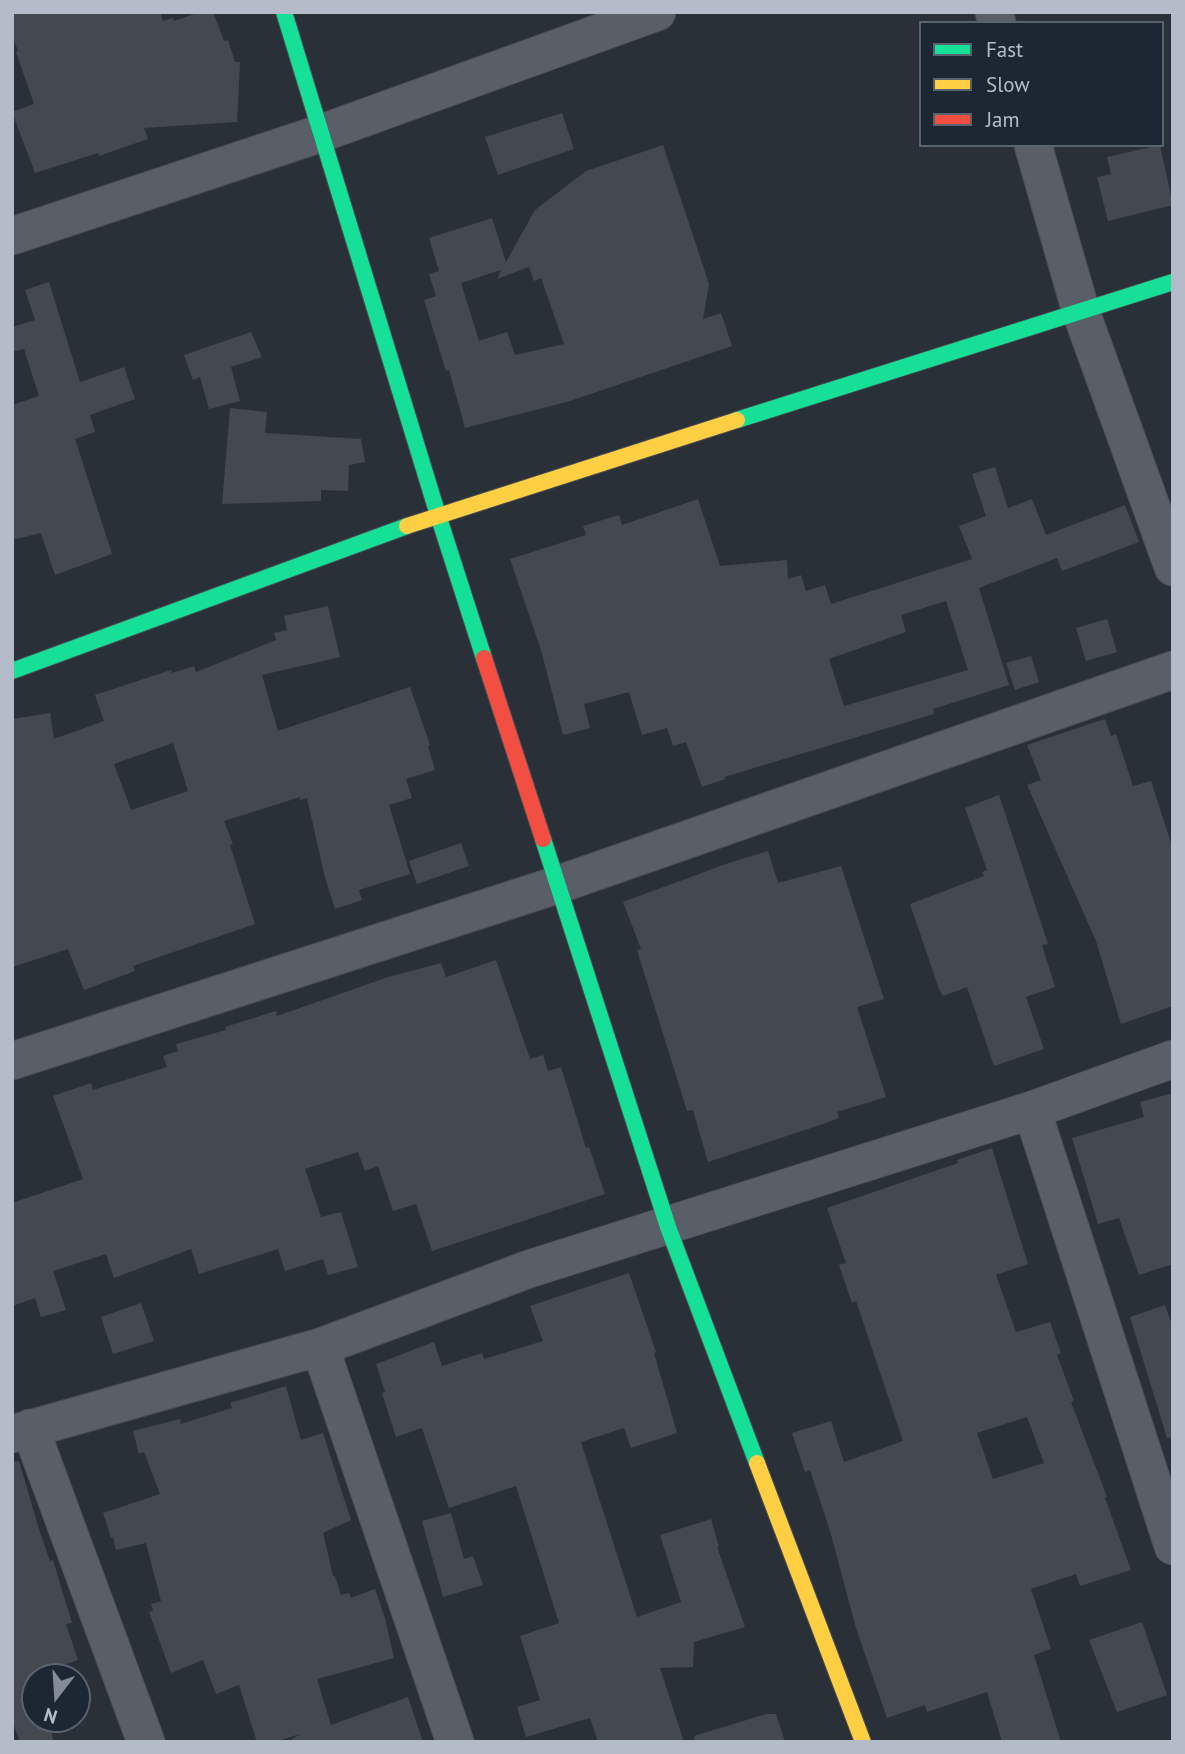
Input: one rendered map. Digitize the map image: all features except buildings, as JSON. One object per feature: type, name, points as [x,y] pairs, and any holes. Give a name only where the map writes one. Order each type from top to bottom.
[{"type":"street","points":[[284,12],[438,515],[668,1227],[863,1742]]},
{"type":"street","points":[[12,236],[323,133],[642,15]]},
{"type":"street","points":[[1034,147],[1081,312],[1173,567]]},
{"type":"street","points":[[12,671],[438,515],[1173,282]]},
{"type":"street","points":[[12,1061],[557,885],[1173,670]]},
{"type":"street","points":[[146,1742],[21,1431],[320,1347],[529,1269],[1032,1110],[1173,1059]]},
{"type":"street","points":[[1032,1110],[1173,1546]]},
{"type":"street","points":[[320,1347],[455,1742]]},
{"type":"traffic: fast","points":[[284,12],[484,658]]},
{"type":"traffic: fast","points":[[737,420],[1173,282]]},
{"type":"traffic: fast","points":[[12,671],[407,526]]},
{"type":"traffic: fast","points":[[543,839],[668,1227],[757,1463]]},
{"type":"traffic: slow","points":[[407,526],[737,420]]},
{"type":"traffic: slow","points":[[757,1463],[863,1742]]},
{"type":"traffic: jam","points":[[484,658],[543,839]]}]
